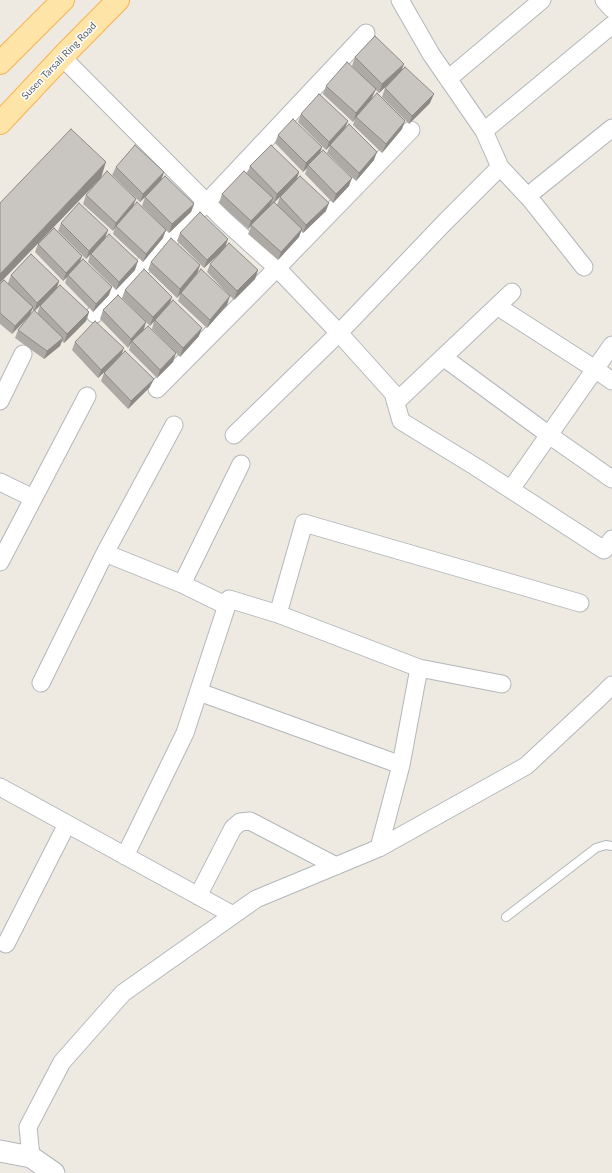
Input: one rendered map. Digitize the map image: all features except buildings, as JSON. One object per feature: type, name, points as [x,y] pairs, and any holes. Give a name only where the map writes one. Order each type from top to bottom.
[{"type":"main road","points":[[0,63],[63,0]]},
{"type":"main road","name":"Susen Tarsali Ring Road","points":[[0,123],[62,56],[118,0]]},
{"type":"street","points":[[400,0],[431,54],[484,131],[500,167],[531,200],[584,267]]},
{"type":"street","points":[[448,79],[542,0]]},
{"type":"street","points":[[604,0],[612,9]]},
{"type":"street","points":[[484,131],[612,25]]},
{"type":"street","points":[[95,314],[207,202],[366,33]]},
{"type":"street","points":[[62,56],[223,219],[277,268],[339,333],[393,393],[401,421],[609,550]]},
{"type":"street","points":[[535,190],[612,128]]},
{"type":"street","points":[[157,389],[411,130]]},
{"type":"street","points":[[234,435],[339,333],[500,167]]},
{"type":"street","points":[[396,402],[512,292]]},
{"type":"street","points":[[497,306],[612,381]]},
{"type":"street","points":[[511,489],[612,345]]},
{"type":"street","points":[[0,401],[23,354]]},
{"type":"street","points":[[443,357],[612,479]]},
{"type":"street","points":[[0,562],[87,396]]},
{"type":"street","points":[[41,683],[105,553],[174,425]]},
{"type":"street","points":[[182,584],[241,464]]},
{"type":"street","points":[[0,482],[33,498]]},
{"type":"street","points":[[278,614],[304,523],[580,603]]},
{"type":"street","points":[[105,553],[182,584],[227,606]]},
{"type":"street","points":[[125,856],[185,732],[229,599],[278,614],[419,668],[502,684]]},
{"type":"street","points":[[379,848],[401,765],[419,668]]},
{"type":"street","points":[[31,1157],[28,1127],[62,1062],[123,992],[256,899],[379,848],[526,766],[612,685]]},
{"type":"street","points":[[199,692],[401,765]]},
{"type":"street","points":[[0,787],[233,916]]},
{"type":"street","points":[[198,896],[232,828],[240,822],[250,821],[336,866]]},
{"type":"street","points":[[6,944],[67,824]]},
{"type":"street","points":[[0,1151],[31,1157],[54,1173]]},
{"type":"lane","points":[[506,917],[596,848],[606,844],[612,846]]}]
